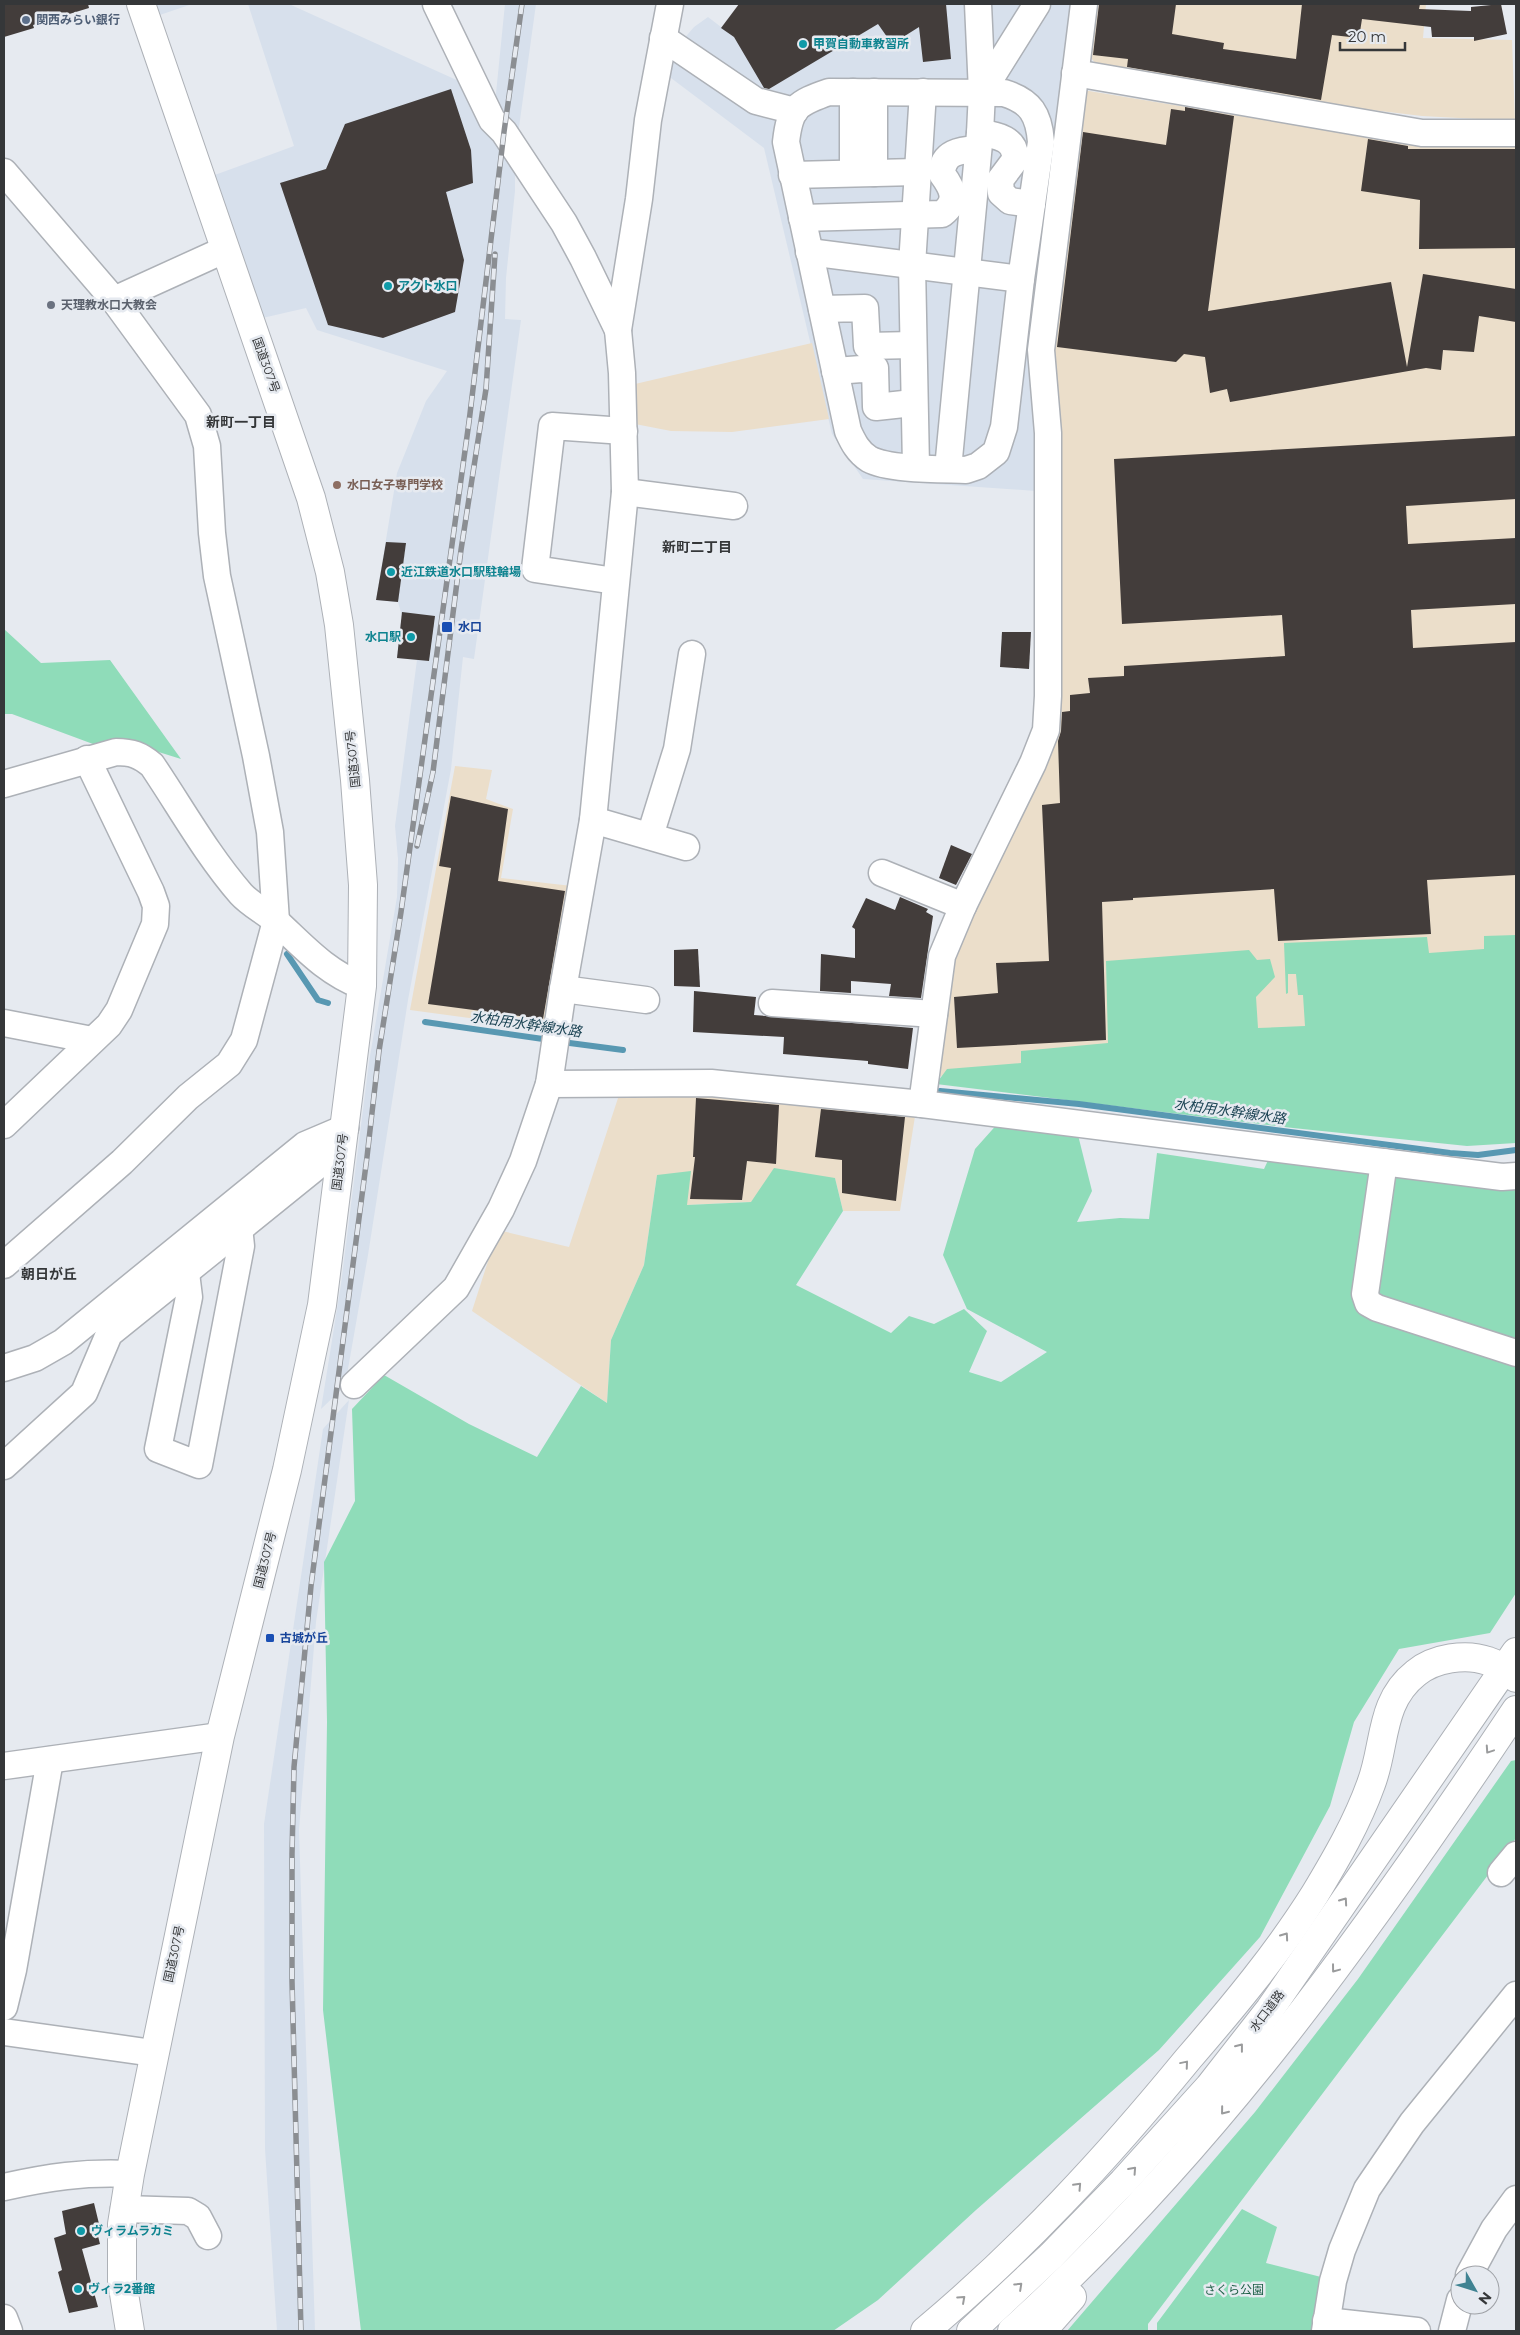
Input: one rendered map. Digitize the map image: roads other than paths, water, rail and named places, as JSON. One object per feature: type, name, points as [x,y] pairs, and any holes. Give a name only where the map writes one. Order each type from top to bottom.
[{"type":"highway","name":"国道307号","points":[[130,2331],[122,2280],[122,2224],[130,2174],[220,1736],[287,1470],[322,1305],[362,986],[363,885],[339,625],[330,572],[311,498],[224,250],[141,4]]},
{"type":"highway","points":[[925,2331],[988,2277],[1071,2194],[1124,2136],[1227,2014],[1272,1954],[1313,1896],[1347,1838],[1372,1784],[1388,1710],[1400,1690],[1416,1673],[1433,1663],[1453,1658],[1482,1659],[1512,1667]]},
{"type":"highway","name":"水口道路","points":[[971,2331],[1051,2256],[1123,2182],[1209,2087],[1270,2008],[1512,1667]]},
{"type":"highway","points":[[1012,2331],[1066,2280],[1148,2197],[1212,2125],[1275,2049],[1406,1874],[1516,1710]]},
{"type":"highway","points":[[1042,2331],[1130,2233],[1148,2197]]},
{"type":"street","points":[[436,4],[492,120],[504,132],[564,223],[618,330]]},
{"type":"street","points":[[354,1385],[456,1288],[501,1209],[523,1162],[548,1084],[593,820],[625,492],[624,431],[618,330],[639,199],[648,120],[670,4]]},
{"type":"street","points":[[948,469],[979,141],[982,92],[978,4]]},
{"type":"street","points":[[982,92],[1036,4]]},
{"type":"street","points":[[922,1104],[942,956],[963,906],[1033,763],[1046,730],[1048,696],[1048,433],[1042,350],[1084,4]]},
{"type":"street","points":[[663,38],[756,101],[795,112]]},
{"type":"street","points":[[1075,73],[1422,133],[1516,133]]},
{"type":"street","points":[[829,92],[923,92],[1004,93],[1020,99],[1032,110],[1037,120],[1041,142],[1021,279],[1001,440],[996,452],[978,466],[966,470],[878,463],[860,451],[853,443],[848,431],[786,142],[788,119],[803,101],[829,92]]},
{"type":"street","points":[[863,173],[883,133],[864,92]]},
{"type":"street","points":[[863,173],[864,92]]},
{"type":"street","points":[[916,467],[913,403],[912,265],[923,92]]},
{"type":"street","points":[[802,218],[936,216],[948,210],[954,197],[950,185],[942,174],[945,161],[950,155],[979,141],[1004,138],[1014,150],[1015,160],[1000,180],[1001,193],[1010,201],[1032,204]]},
{"type":"street","points":[[4,172],[114,300],[198,415],[207,446],[212,533],[217,576],[256,756],[270,832],[276,921],[244,1040],[229,1064],[188,1097],[122,1162],[4,1265]]},
{"type":"street","points":[[792,174],[917,172]]},
{"type":"street","points":[[114,300],[224,250]]},
{"type":"street","points":[[809,252],[1021,279]]},
{"type":"street","points":[[822,309],[865,308],[867,346],[913,345]]},
{"type":"street","points":[[836,371],[875,368],[876,407],[913,403]]},
{"type":"street","points":[[615,581],[535,569],[552,426],[624,431]]},
{"type":"street","points":[[625,492],[734,506]]},
{"type":"street","points":[[650,836],[677,748],[692,654]]},
{"type":"street","points":[[4,784],[116,752],[130,752],[140,755],[152,765],[242,896],[276,921],[310,955],[343,979],[362,986]]},
{"type":"street","points":[[4,1125],[109,1025],[119,1010],[156,924],[156,906],[87,759]]},
{"type":"street","points":[[593,820],[686,847]]},
{"type":"street","points":[[882,872],[963,906]]},
{"type":"street","points":[[563,989],[646,1000]]},
{"type":"street","points":[[772,1003],[934,1014]]},
{"type":"street","points":[[4,1023],[92,1040]]},
{"type":"street","points":[[548,1084],[711,1083],[922,1104],[1502,1177],[1516,1176]]},
{"type":"street","points":[[4,1466],[84,1393],[109,1334],[186,1273],[239,1227],[321,1163],[345,1128]]},
{"type":"street","points":[[4,1368],[35,1358],[63,1342],[306,1145],[345,1128]]},
{"type":"street","points":[[1384,1162],[1365,1294],[1368,1303],[1377,1308],[1516,1353]]},
{"type":"street","points":[[186,1273],[189,1297],[158,1449],[199,1465],[241,1246],[239,1227]]},
{"type":"street","points":[[4,1766],[220,1736]]},
{"type":"street","points":[[4,2007],[13,1970],[50,1760]]},
{"type":"street","points":[[1417,2331],[1325,2326],[1333,2281],[1342,2250],[1370,2183],[1412,2123],[1516,1996]]},
{"type":"street","points":[[4,2032],[154,2053]]},
{"type":"street","points":[[4,2187],[42,2178],[92,2172],[130,2174]]},
{"type":"street","points":[[1474,2265],[1490,2235],[1516,2199]]},
{"type":"street","points":[[124,2209],[188,2211],[198,2217],[208,2236]]},
{"type":"street","points":[[1452,2331],[1456,2315]]},
{"type":"street","points":[[4,2318],[9,2331]]},
{"type":"waterway","points":[[287,954],[318,1000],[328,1003]]},
{"type":"waterway","name":"水柏用水幹線水路","points":[[425,1022],[550,1040]]},
{"type":"waterway","name":"水柏用水幹線水路","points":[[562,1042],[623,1050]]},
{"type":"waterway","name":"水柏用水幹線水路","points":[[940,1091],[1079,1104],[1450,1153],[1478,1155],[1516,1150]]},
{"type":"railway","points":[[301,2331],[292,1981],[292,1854],[294,1767],[311,1586],[379,1051],[401,912],[469,422],[504,132],[522,4]]},
{"type":"railway","points":[[417,846],[433,772],[461,550],[486,389],[495,254]]},
{"type":"place","name":"関西みらい銀行","points":[[26,20]]},
{"type":"place","name":"甲賀自動車教習所","points":[[803,44]]},
{"type":"place","name":"アクト水口","points":[[388,286]]},
{"type":"place","name":"天理教水口大教会","points":[[51,305]]},
{"type":"place","name":"水口女子専門学校","points":[[337,485]]},
{"type":"place","name":"近江鉄道水口駅駐輪場","points":[[391,572]]},
{"type":"place","name":"水口","points":[[447,627]]},
{"type":"place","name":"水口駅","points":[[411,637]]},
{"type":"place","name":"古城が丘","points":[[270,1638]]},
{"type":"place","name":"ヴィラムラカミ","points":[[81,2231]]},
{"type":"place","name":"ヴィラ2番館","points":[[78,2289]]},
{"type":"district","name":"新町一丁目","points":[[241,422]]},
{"type":"district","name":"新町二丁目","points":[[697,547]]},
{"type":"district","name":"朝日が丘","points":[[49,1274]]},
{"type":"park label","name":"さくら公園","points":[[1234,2290]]}]
